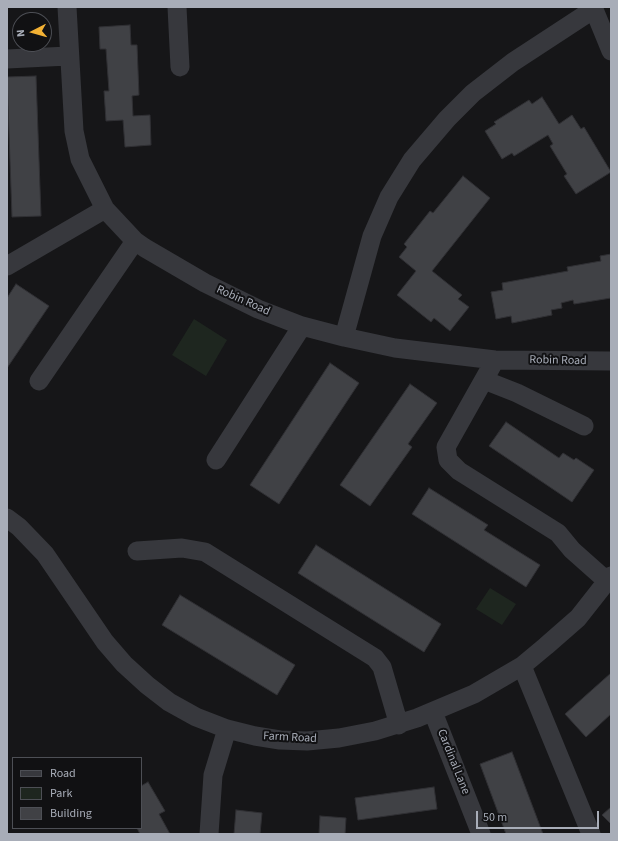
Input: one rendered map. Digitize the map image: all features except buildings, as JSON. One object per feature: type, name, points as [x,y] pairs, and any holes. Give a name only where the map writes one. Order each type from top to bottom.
[{"type":"street","name":"Robin Road","points":[[67,7],[68,56],[74,131],[80,159],[105,209],[135,241],[205,283],[302,326],[344,337],[395,348],[495,360],[611,361]]},
{"type":"street","points":[[176,7],[180,67]]},
{"type":"street","points":[[344,337],[372,236],[389,197],[412,160],[447,118],[473,93],[513,62],[594,8],[611,51]]},
{"type":"street","points":[[7,60],[68,56]]},
{"type":"street","points":[[7,266],[105,209]]},
{"type":"street","points":[[39,381],[135,241]]},
{"type":"street","points":[[216,460],[302,326]]},
{"type":"street","points":[[495,360],[446,447],[448,460],[459,471],[558,533],[572,550],[609,579]]},
{"type":"street","points":[[484,380],[517,393],[584,426]]},
{"type":"street","name":"Farm Road","points":[[7,518],[19,526],[45,554],[105,642],[124,664],[147,685],[170,702],[196,717],[227,729],[255,736],[307,741],[339,738],[400,725],[474,694],[522,666],[578,618],[609,579]]},
{"type":"street","points":[[137,551],[182,548],[205,552],[375,658],[382,667],[400,725]]},
{"type":"street","points":[[522,666],[591,834]]},
{"type":"street","name":"Cardinal Lane","points":[[433,712],[481,834]]},
{"type":"street","points":[[209,834],[213,775],[227,729]]},
{"type":"green space","points":[[194,319],[227,340],[206,376],[172,355]]},
{"type":"green space","points":[[490,588],[516,604],[502,625],[476,609]]}]
